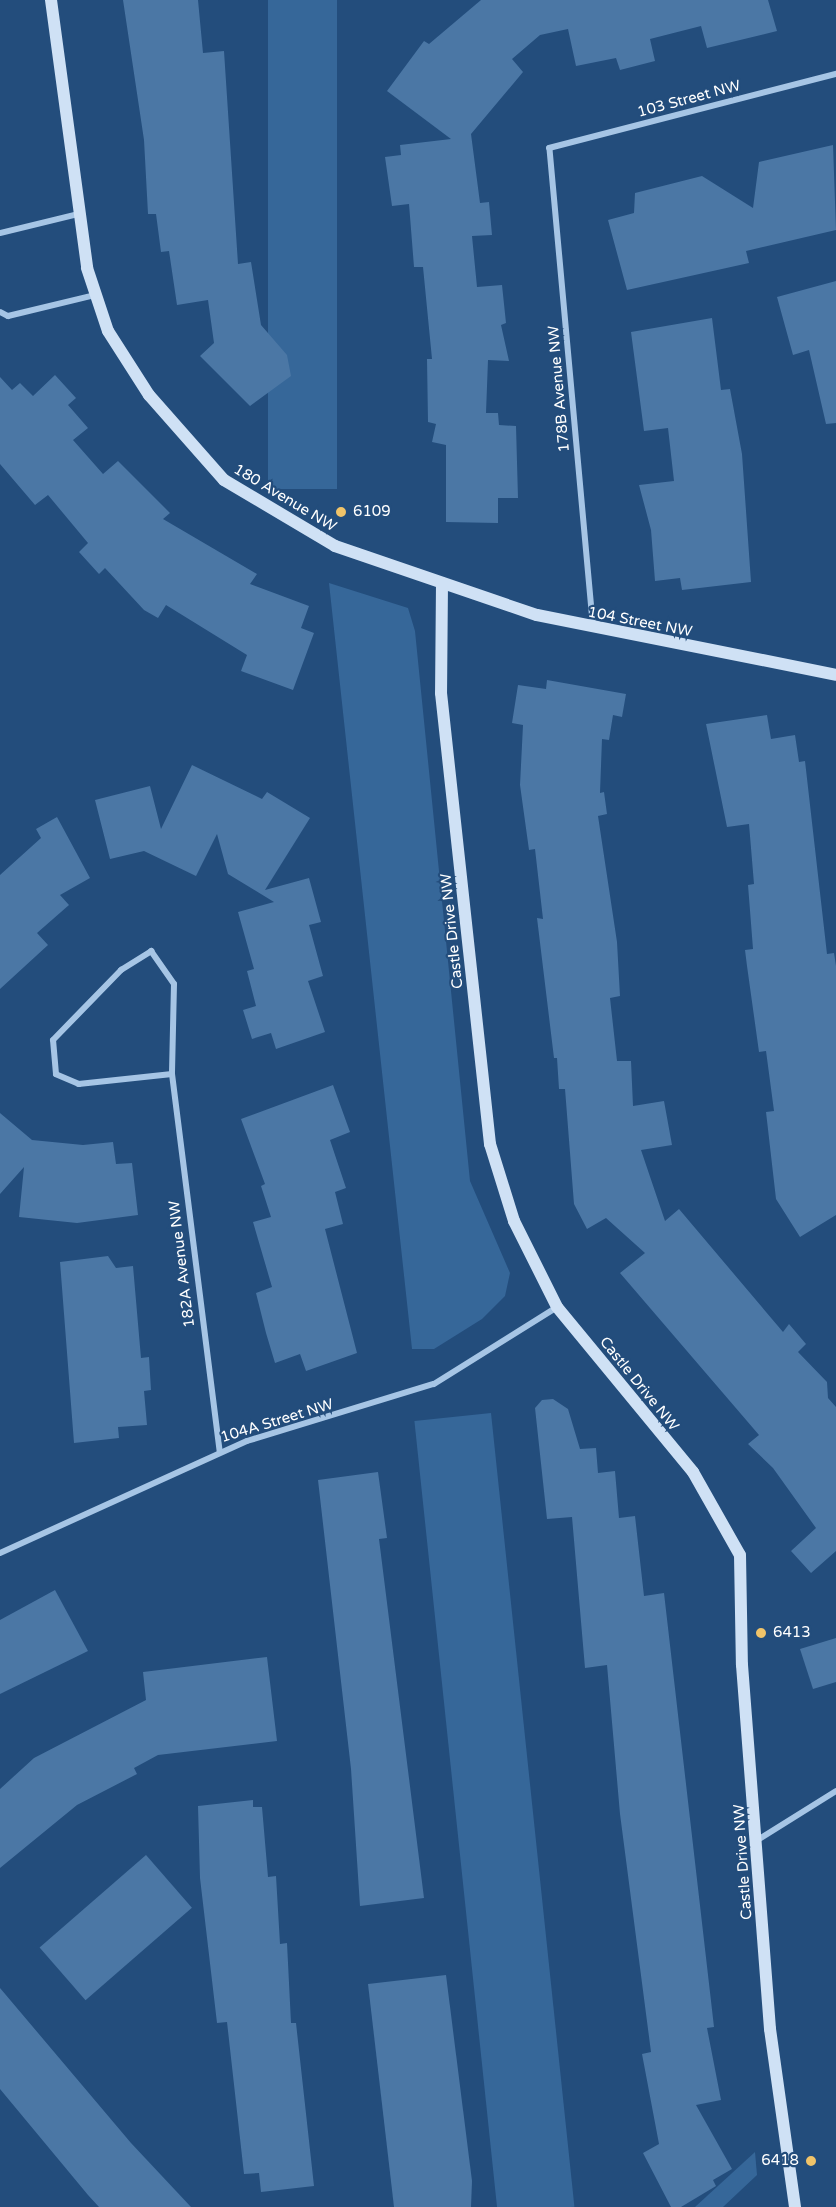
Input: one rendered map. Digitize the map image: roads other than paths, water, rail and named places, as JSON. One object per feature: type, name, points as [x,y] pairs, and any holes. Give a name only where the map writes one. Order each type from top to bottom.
[{"type":"street","name":"180 Avenue NW","points":[[51,0],[78,214],[96,295],[108,331],[149,394],[224,480],[335,546],[442,583]]},
{"type":"street","name":"103 Street NW","points":[[549,148],[836,74]]},
{"type":"street","name":"178B Avenue NW","points":[[549,148],[593,628]]},
{"type":"street","points":[[0,233],[78,214]]},
{"type":"street","points":[[0,312],[9,316],[96,295]]},
{"type":"street","name":"104 Street NW","points":[[442,583],[537,615],[836,675]]},
{"type":"street","name":"Castle Drive NW","points":[[442,583],[441,693],[490,1144],[514,1221],[557,1307],[693,1472],[740,1555],[742,1665],[770,2029],[795,2207]]},
{"type":"street","name":"182A Avenue NW","points":[[172,1074],[79,1084],[56,1074],[53,1040],[121,970],[151,951],[174,984],[172,1074],[220,1452]]},
{"type":"street","name":"104A Street NW","points":[[0,1553],[220,1452],[434,1384],[557,1307]]},
{"type":"street","points":[[756,1841],[836,1791]]},
{"type":"place","name":"6109","points":[[341,512]]},
{"type":"place","name":"6413","points":[[761,1633]]},
{"type":"place","name":"6418","points":[[811,2161]]}]
